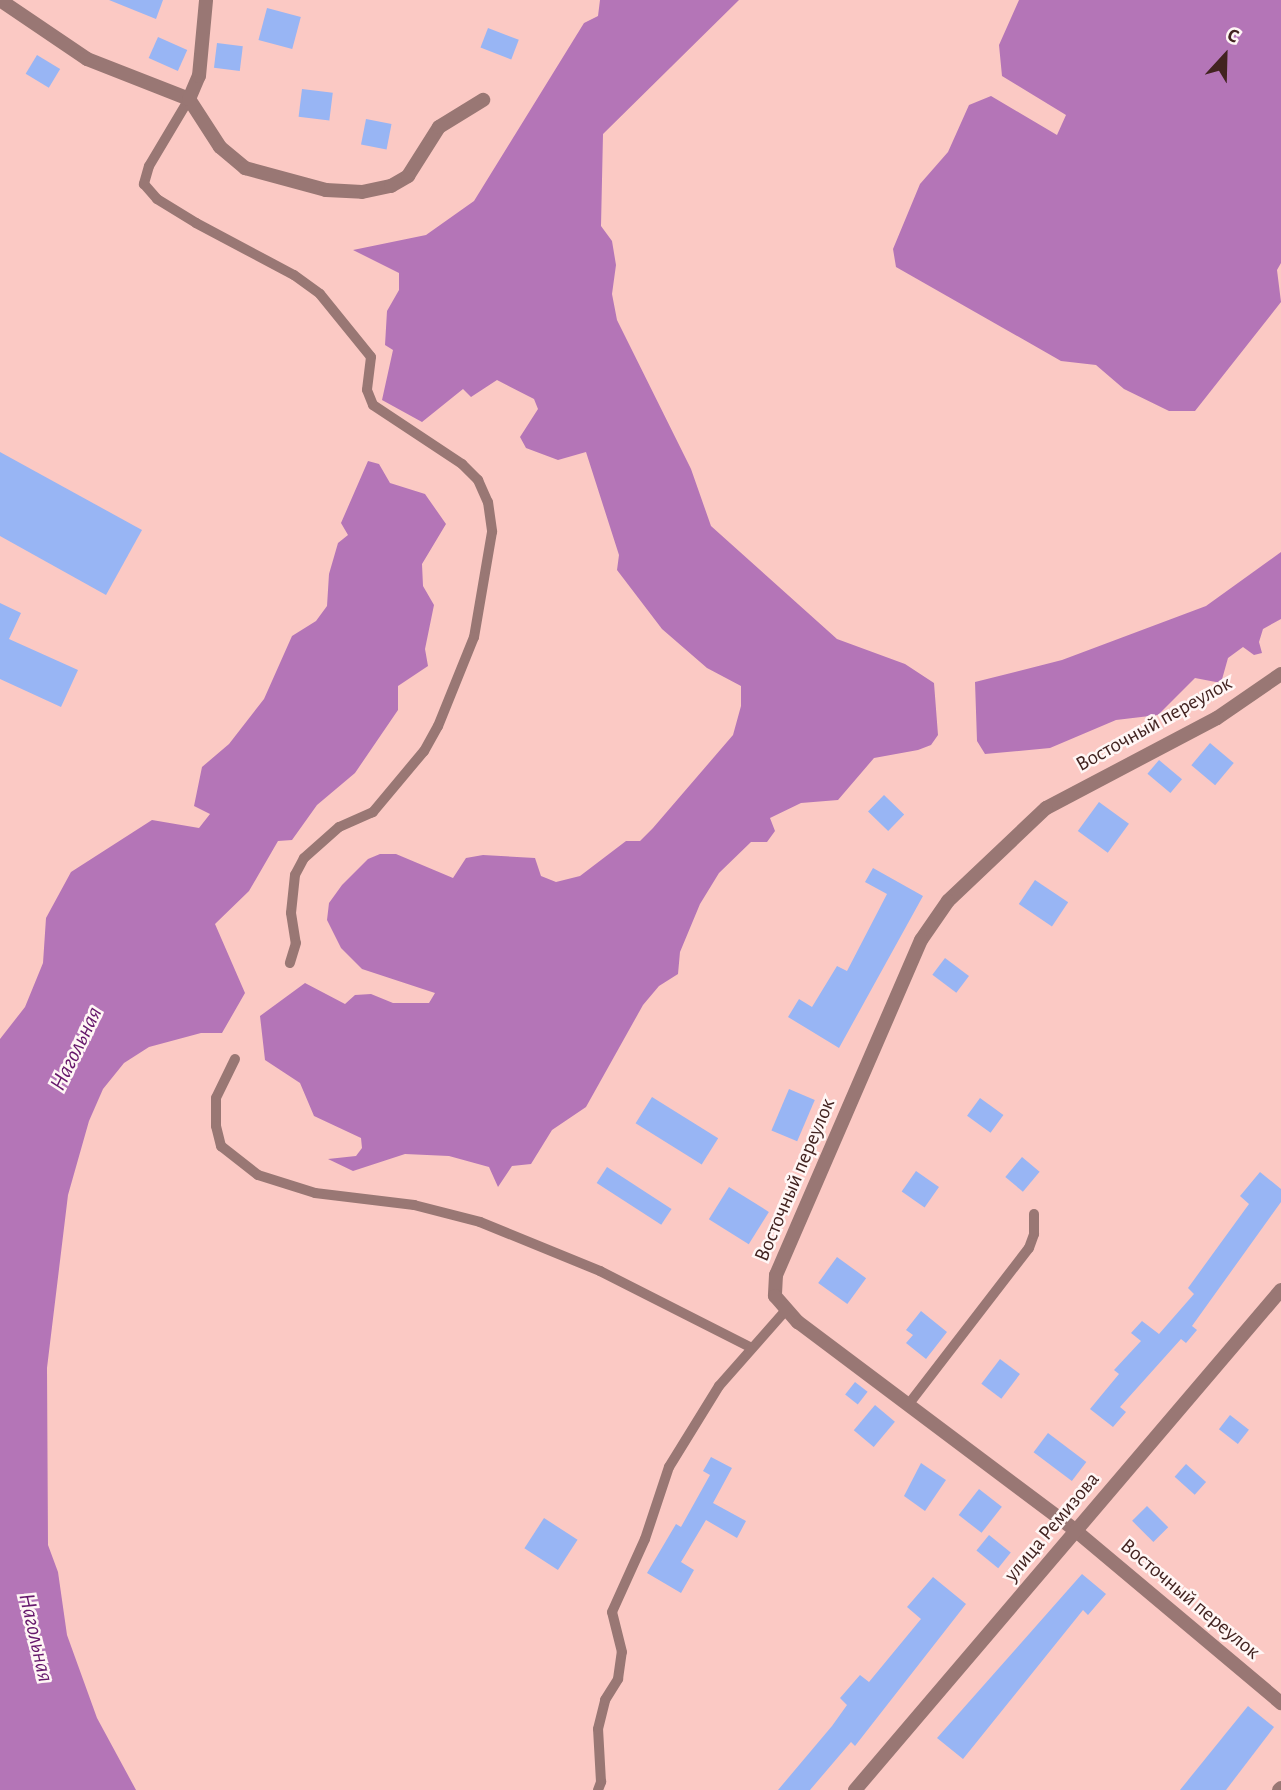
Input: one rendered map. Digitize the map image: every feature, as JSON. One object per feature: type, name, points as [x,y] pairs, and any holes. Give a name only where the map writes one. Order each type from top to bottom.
[{"type":"street","points":[[0,0],[87,59],[189,99],[220,147],[245,168],[326,190],[362,192],[391,186],[408,176],[439,127],[483,100]]},
{"type":"street","points":[[189,99],[199,76],[206,0]]},
{"type":"street","name":"Восточный переулок","points":[[1281,674],[1217,718],[1046,808],[948,901],[921,940],[776,1275],[775,1296],[786,1310],[1076,1531],[1281,1703]]},
{"type":"street","name":"улица Ремизова","points":[[855,1790],[1281,1290]]},
{"type":"lane","points":[[189,99],[149,166],[144,184],[176,211],[295,275],[320,294],[371,357],[367,390],[373,405],[462,464],[478,480],[488,502],[492,532],[474,637],[438,726],[424,751],[373,812],[339,827],[304,858],[293,893],[296,943],[290,963]]},
{"type":"lane","points":[[235,1059],[216,1098],[216,1126],[221,1146],[258,1175],[314,1193],[414,1205],[480,1222],[658,1298],[752,1348]]},
{"type":"lane","points":[[908,1405],[1029,1248],[1034,1214]]},
{"type":"lane","points":[[598,1790],[601,1782],[598,1729],[605,1700],[618,1679],[622,1652],[612,1612],[645,1539],[669,1467],[719,1386],[786,1310]]},
{"type":"water","points":[[600,0],[739,0],[603,134],[601,226],[612,241],[616,265],[612,294],[617,320],[691,469],[711,526],[837,639],[905,664],[934,683],[938,735],[931,745],[918,750],[874,758],[838,800],[801,803],[770,818],[775,831],[767,842],[751,842],[719,873],[700,904],[680,952],[678,974],[659,986],[643,1005],[586,1107],[552,1130],[531,1164],[512,1166],[498,1187],[489,1167],[449,1156],[405,1154],[353,1171],[328,1159],[356,1156],[362,1148],[361,1138],[314,1116],[300,1083],[265,1060],[260,1016],[305,983],[345,1004],[355,995],[371,994],[393,1003],[429,1003],[435,993],[362,969],[341,948],[327,920],[329,903],[342,885],[368,859],[380,854],[396,854],[453,878],[466,858],[483,855],[535,858],[541,876],[556,882],[580,876],[626,841],[640,841],[653,828],[733,735],[741,706],[741,686],[707,668],[662,629],[617,570],[619,555],[586,452],[558,460],[526,448],[520,437],[538,409],[534,399],[497,380],[471,397],[463,389],[422,422],[382,400],[393,350],[385,345],[387,311],[399,290],[399,273],[353,250],[426,235],[474,201],[584,23],[598,16]]},
{"type":"water","points":[[1019,0],[1281,0],[1281,263],[1277,270],[1281,302],[1195,411],[1169,411],[1124,389],[1096,365],[1061,361],[896,267],[893,249],[920,184],[948,152],[969,105],[991,96],[1057,135],[1066,115],[1002,76],[999,45]]},
{"type":"water","name":"Нагольная","points":[[368,461],[379,464],[390,483],[425,494],[446,524],[422,564],[423,586],[434,605],[425,649],[428,666],[398,686],[398,710],[355,773],[317,805],[292,840],[278,841],[249,891],[215,924],[245,993],[222,1033],[201,1033],[149,1047],[124,1063],[103,1089],[89,1121],[68,1195],[47,1368],[48,1545],[58,1572],[67,1635],[97,1718],[136,1790],[0,1790],[0,1039],[25,1007],[43,963],[46,918],[71,872],[152,820],[199,828],[210,814],[194,806],[202,767],[229,744],[264,699],[292,636],[316,621],[327,606],[329,574],[338,543],[348,535],[341,523]]},
{"type":"water","points":[[1281,552],[1281,619],[1263,629],[1259,642],[1262,653],[1254,655],[1243,647],[1228,658],[1221,683],[1195,678],[1158,715],[1116,720],[1050,748],[985,754],[977,741],[975,682],[1062,660],[1206,606]]},
{"type":"building","points":[[109,0],[163,0],[156,19]]},
{"type":"building","points":[[267,8],[301,17],[292,49],[258,40]]},
{"type":"building","points":[[488,28],[519,40],[511,59],[480,48]]},
{"type":"building","points":[[158,37],[187,50],[178,71],[149,58]]},
{"type":"building","points":[[217,43],[243,46],[240,71],[214,68]]},
{"type":"building","points":[[37,55],[60,69],[49,88],[26,74]]},
{"type":"building","points":[[302,89],[333,93],[329,121],[299,117]]},
{"type":"building","points":[[366,119],[392,124],[387,149],[361,145]]},
{"type":"building","points":[[0,452],[142,530],[106,595],[0,536]]},
{"type":"building","points":[[0,603],[21,613],[9,639],[78,670],[61,707],[0,679]]},
{"type":"building","points":[[1210,743],[1234,763],[1215,785],[1191,765]]},
{"type":"building","points":[[1159,760],[1182,779],[1170,793],[1147,774]]},
{"type":"building","points":[[884,795],[904,814],[888,831],[868,812]]},
{"type":"building","points":[[1099,802],[1129,824],[1108,853],[1078,831]]},
{"type":"building","points":[[873,868],[923,896],[839,1048],[788,1017],[799,999],[812,1007],[837,966],[847,971],[887,894],[865,882]]},
{"type":"building","points":[[1035,880],[1068,902],[1052,926],[1019,904]]},
{"type":"building","points":[[945,958],[969,976],[956,993],[932,975]]},
{"type":"building","points":[[789,1089],[815,1100],[797,1141],[771,1130]]},
{"type":"building","points":[[652,1097],[718,1138],[702,1165],[636,1123]]},
{"type":"building","points":[[980,1098],[1003,1115],[991,1133],[967,1116]]},
{"type":"building","points":[[1022,1157],[1040,1172],[1023,1192],[1005,1177]]},
{"type":"building","points":[[607,1167],[672,1209],[661,1225],[597,1183]]},
{"type":"building","points":[[916,1171],[939,1187],[925,1208],[902,1191]]},
{"type":"building","points":[[1260,1172],[1281,1189],[1281,1202],[1192,1326],[1197,1330],[1186,1343],[1181,1339],[1120,1407],[1126,1412],[1113,1427],[1090,1409],[1119,1374],[1114,1370],[1141,1341],[1131,1333],[1142,1321],[1159,1334],[1194,1294],[1188,1288],[1249,1204],[1240,1196]]},
{"type":"building","points":[[729,1187],[769,1212],[749,1244],[709,1219]]},
{"type":"building","points":[[837,1257],[866,1278],[847,1304],[818,1283]]},
{"type":"building","points":[[921,1311],[947,1332],[926,1359],[906,1343],[913,1335],[906,1330]]},
{"type":"building","points":[[1000,1359],[1020,1374],[1001,1399],[981,1384]]},
{"type":"building","points":[[855,1382],[868,1392],[858,1404],[845,1395]]},
{"type":"building","points":[[875,1405],[895,1422],[874,1447],[854,1430]]},
{"type":"building","points":[[1230,1415],[1249,1430],[1238,1444],[1219,1429]]},
{"type":"building","points":[[1048,1433],[1086,1462],[1072,1481],[1034,1452]]},
{"type":"building","points":[[711,1457],[732,1468],[713,1503],[746,1521],[737,1538],[706,1520],[681,1562],[694,1570],[681,1593],[647,1573],[676,1524],[681,1527],[710,1475],[703,1471]]},
{"type":"building","points":[[921,1463],[946,1480],[925,1511],[904,1496]]},
{"type":"building","points":[[1186,1464],[1206,1482],[1195,1495],[1175,1477]]},
{"type":"building","points":[[979,1489],[1002,1507],[982,1533],[959,1515]]},
{"type":"building","points":[[1147,1506],[1168,1527],[1153,1542],[1132,1521]]},
{"type":"building","points":[[544,1518],[578,1540],[558,1570],[524,1548]]},
{"type":"building","points":[[989,1535],[1011,1553],[998,1568],[976,1551]]},
{"type":"building","points":[[1082,1574],[1106,1594],[1088,1615],[1083,1610],[963,1759],[937,1738]]},
{"type":"building","points":[[933,1577],[966,1604],[855,1746],[851,1742],[810,1790],[778,1790],[847,1705],[840,1698],[860,1675],[869,1682],[921,1619],[907,1607]]},
{"type":"building","points":[[1248,1706],[1274,1727],[1226,1790],[1180,1790]]}]
